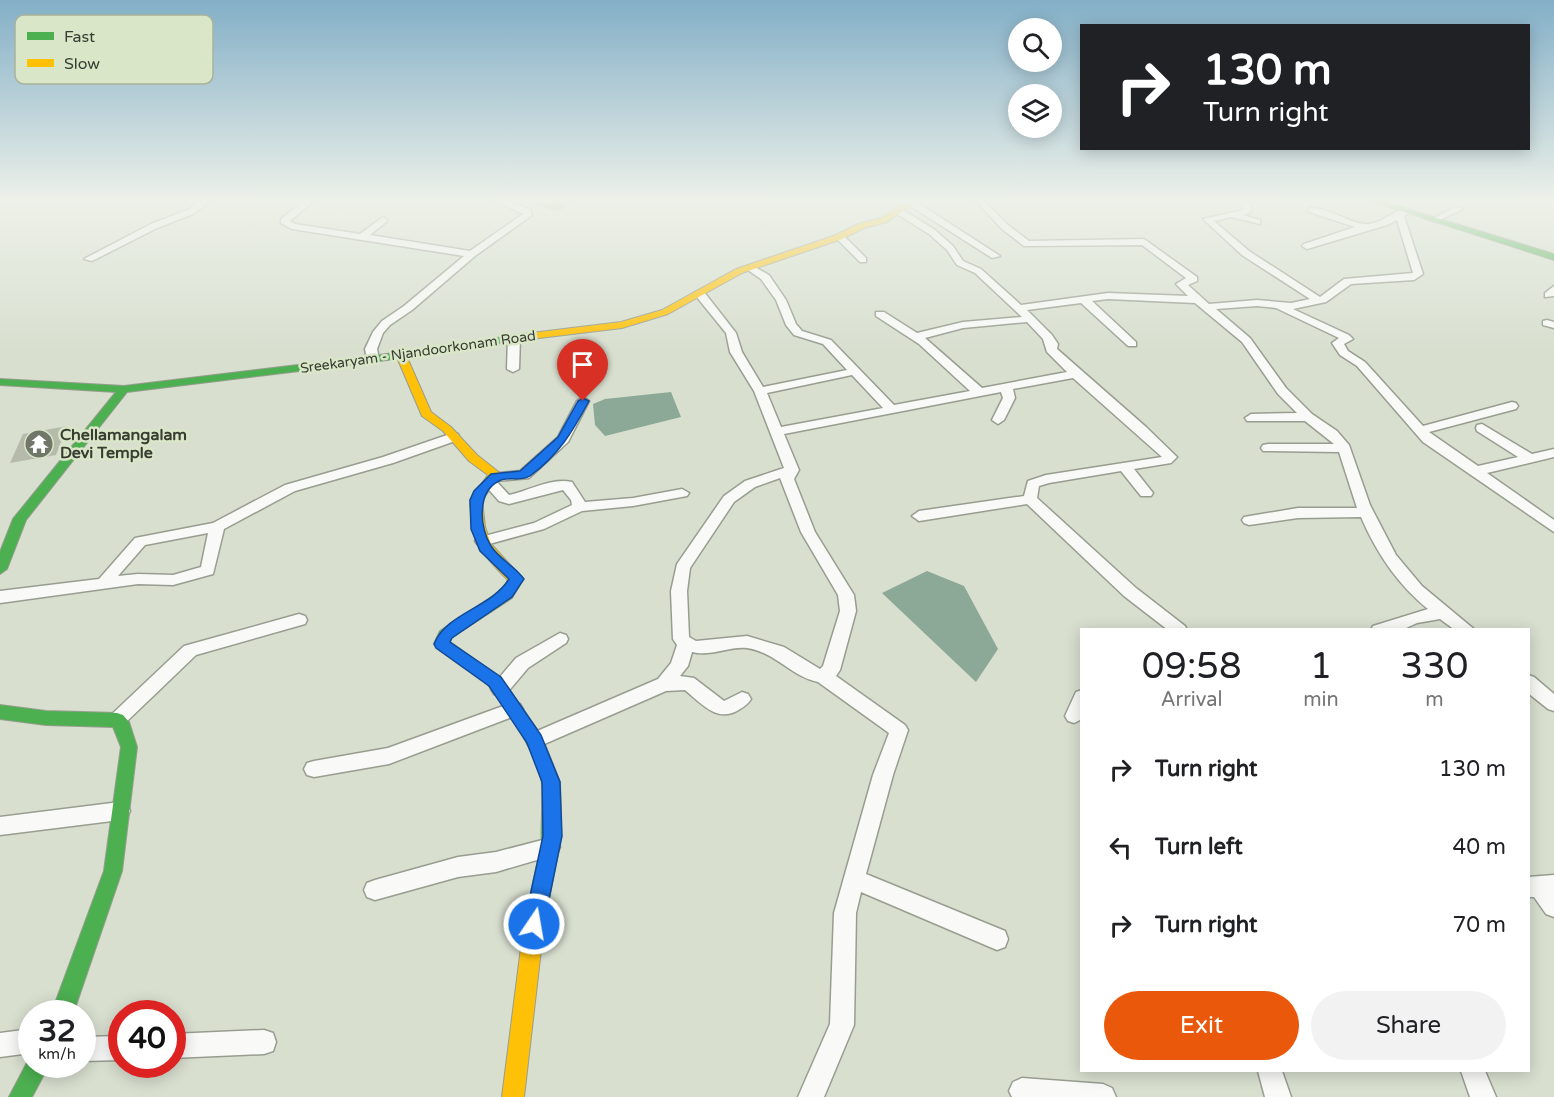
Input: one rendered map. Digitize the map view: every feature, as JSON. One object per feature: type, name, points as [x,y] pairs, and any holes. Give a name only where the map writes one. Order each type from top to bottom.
[{"type":"main road","name":"Sreekaryam - Njandoorkonam Road","points":[[0,382],[124,389],[372,359],[622,325],[664,312],[739,271],[802,250]]},
{"type":"main road","points":[[1534,250],[1554,256]]},
{"type":"main road","points":[[401,355],[426,414],[447,429],[493,480],[476,500],[478,529],[486,551],[516,579],[507,594],[446,635],[442,644],[495,682],[535,740],[551,782],[552,836],[534,924],[513,1097]]},
{"type":"main road","points":[[0,569],[20,519],[124,389]]},
{"type":"main road","points":[[0,712],[46,718],[117,720],[123,728],[129,747],[113,871],[67,1000]]},
{"type":"main road","points":[[20,1097],[31,1078]]},
{"type":"street","points":[[89,259],[106,250]]},
{"type":"street","points":[[449,250],[472,254]]},
{"type":"street","points":[[372,359],[371,349],[378,332],[477,250]]},
{"type":"street","points":[[853,250],[862,260]]},
{"type":"street","points":[[951,250],[960,263],[978,271],[1048,337],[1052,344],[1051,350],[1073,374],[1151,436],[1170,456],[1166,460],[1046,479],[1033,484],[1030,500]]},
{"type":"street","points":[[986,250],[995,256]]},
{"type":"street","points":[[1156,250],[1193,279],[1181,284],[1246,340],[1271,377],[1308,417],[1332,434],[1344,448],[1355,486],[1391,561],[1417,590],[1465,628]]},
{"type":"street","points":[[1244,250],[1318,300]]},
{"type":"street","points":[[1019,308],[1095,297],[1129,295],[1203,303],[1257,303],[1291,306],[1331,295],[1348,281],[1414,277],[1418,274],[1412,250]]},
{"type":"street","points":[[750,268],[765,277],[781,300],[791,325],[798,333],[827,342],[890,408]]},
{"type":"street","points":[[700,294],[731,333],[736,352],[760,391],[792,470],[788,479],[808,532],[846,595],[848,611],[846,622],[831,670],[823,676]]},
{"type":"street","points":[[1083,299],[1131,344]]},
{"type":"street","points":[[1278,305],[1345,337],[1347,339],[1338,343],[1344,353],[1361,364],[1437,446],[1554,527]]},
{"type":"street","points":[[880,314],[916,337],[979,392]]},
{"type":"street","points":[[916,337],[963,325],[1030,319]]},
{"type":"street","points":[[513,369],[514,338]]},
{"type":"street","points":[[760,391],[857,371]]},
{"type":"street","points":[[777,432],[890,408],[1073,374]]},
{"type":"street","points":[[998,420],[1002,408],[1010,398],[1006,387]]},
{"type":"street","points":[[579,507],[578,499],[567,485],[547,488],[509,500],[504,498],[493,480],[524,475],[562,439],[583,401]]},
{"type":"street","points":[[1420,430],[1512,406]]},
{"type":"street","points":[[1251,418],[1308,417]]},
{"type":"street","points":[[1482,428],[1530,459]]},
{"type":"street","points":[[103,584],[140,541],[216,527],[290,488],[388,460],[453,437]]},
{"type":"street","points":[[1268,448],[1344,448]]},
{"type":"street","points":[[1476,471],[1554,453]]},
{"type":"street","points":[[1125,466],[1146,493]]},
{"type":"street","points":[[792,470],[750,484],[729,499],[682,568],[679,591],[681,639],[686,644],[696,647],[747,642],[778,652],[812,674],[823,676],[899,730],[883,775],[844,914],[842,1025],[812,1097]]},
{"type":"street","points":[[482,541],[539,526],[579,507],[633,502],[681,493]]},
{"type":"street","points":[[919,516],[1030,500]]},
{"type":"street","points":[[1030,500],[1130,592],[1175,626]]},
{"type":"street","points":[[1249,520],[1298,513],[1367,512]]},
{"type":"street","points":[[0,597],[138,579],[173,580],[208,570],[216,527]]},
{"type":"street","points":[[1388,628],[1413,618],[1445,612]]},
{"type":"street","points":[[117,720],[190,650],[299,620]]},
{"type":"street","points":[[500,689],[522,663],[560,639]]},
{"type":"street","points":[[664,684],[679,666],[686,644]]},
{"type":"street","points":[[535,740],[664,684],[688,683],[720,708],[728,708],[742,699]]},
{"type":"street","points":[[1530,684],[1554,704]]},
{"type":"street","points":[[1074,716],[1080,702]]},
{"type":"street","points":[[314,770],[389,756],[514,709]]},
{"type":"street","points":[[0,826],[120,811]]},
{"type":"street","points":[[375,890],[458,867],[496,862],[550,847]]},
{"type":"street","points":[[854,879],[997,939]]},
{"type":"street","points":[[1541,886],[1554,907]]},
{"type":"street","points":[[186,1045],[264,1042]]},
{"type":"street","points":[[0,1045],[18,1043]]},
{"type":"street","points":[[1270,1072],[1278,1097]]},
{"type":"street","points":[[1473,1072],[1483,1097]]},
{"type":"street","points":[[1022,1092],[1103,1097]]},
{"type":"shaded area","points":[[671,392],[681,417],[605,436],[595,425],[593,404],[605,399]]},
{"type":"shaded area","points":[[927,571],[964,586],[998,649],[976,682],[882,593]]},
{"type":"building","name":"Chellamangalam Devi Temple","points":[[67,426],[56,455],[10,463],[23,434]]},
{"type":"traffic: fast","points":[[1532,250],[1554,257]]},
{"type":"traffic: fast","points":[[0,382],[124,389],[373,359],[531,336]]},
{"type":"traffic: fast","points":[[0,569],[20,519],[124,389]]},
{"type":"traffic: fast","points":[[512,586],[507,594],[445,635],[442,644],[495,682],[535,740],[551,782],[552,836],[550,847]]},
{"type":"traffic: fast","points":[[0,712],[46,718],[117,720],[123,727],[129,747],[113,871],[67,1000]]},
{"type":"traffic: fast","points":[[20,1097],[31,1078]]},
{"type":"traffic: slow","points":[[531,336],[622,325],[665,312],[739,271],[800,250]]},
{"type":"traffic: slow","points":[[401,355],[426,414],[447,429],[473,458],[495,474],[476,500],[479,527],[481,537],[490,553],[516,579],[512,586]]},
{"type":"traffic: slow","points":[[513,1097],[534,924],[550,847]]},
{"type":"place","name":"Chellamangalam Devi Temple","points":[[39,444]]},
{"type":"route","points":[[534,924],[552,836],[551,782],[535,740],[495,682],[442,644],[446,635],[507,594],[516,579],[486,551],[478,529],[476,500],[479,494],[495,477],[524,475],[562,439],[583,401]]}]
